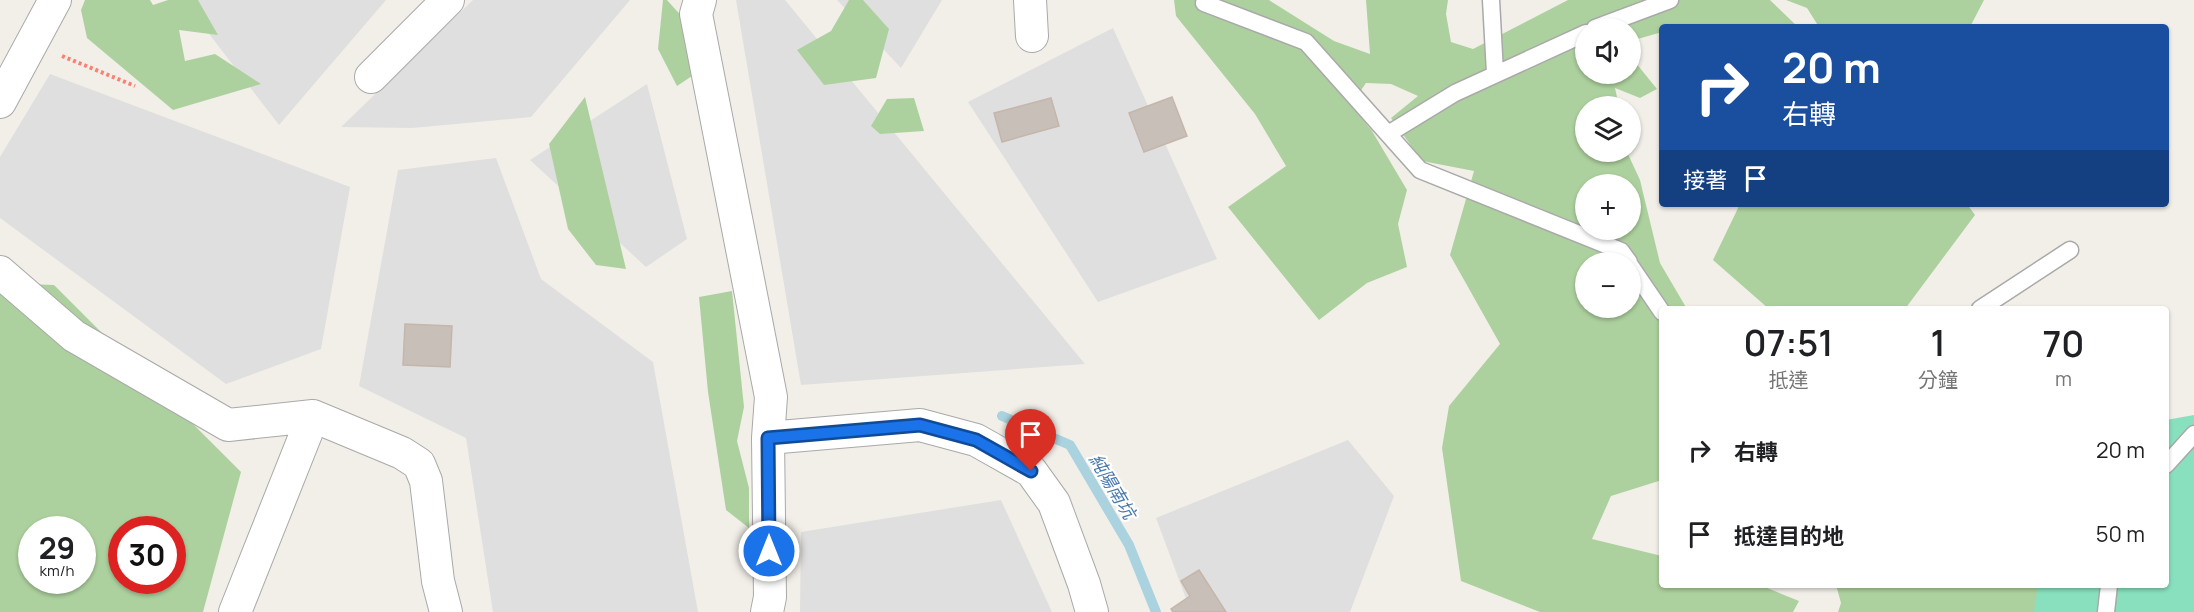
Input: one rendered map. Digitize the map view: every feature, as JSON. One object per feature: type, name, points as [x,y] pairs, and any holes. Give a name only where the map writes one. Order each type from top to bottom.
[{"type":"street","points":[[0,102],[55,0]]},
{"type":"street","points":[[371,77],[448,0]]},
{"type":"street","points":[[700,0],[696,14],[771,397],[768,438],[770,597],[767,612]]},
{"type":"street","points":[[1030,0],[1032,36]]},
{"type":"street","points":[[0,272],[74,336],[228,425],[314,416],[402,453],[419,464],[426,480],[438,581],[446,612]]},
{"type":"street","points":[[235,612],[314,416]]},
{"type":"street","points":[[768,438],[920,425],[976,440],[1031,471],[1054,503],[1092,612]]},
{"type":"lane","points":[[1491,0],[1495,73]]},
{"type":"lane","points":[[1622,18],[1670,0]]},
{"type":"lane","points":[[1204,3],[1306,42],[1419,170],[1622,252]]},
{"type":"lane","points":[[1388,134],[1455,93],[1575,38]]},
{"type":"lane","points":[[1985,306],[2070,250]]},
{"type":"lane","points":[[1641,280],[1659,308]]},
{"type":"lane","points":[[2169,462],[2194,434]]},
{"type":"lane","points":[[2106,612],[2109,588]]},
{"type":"path","points":[[31,44],[135,86]]},
{"type":"shaded area","points":[[183,0],[386,0],[279,125]]},
{"type":"shaded area","points":[[473,0],[630,0],[531,117],[412,128],[341,127]]},
{"type":"shaded area","points":[[736,0],[785,0],[1085,364],[801,385]]},
{"type":"shaded area","points":[[837,0],[942,0],[901,68]]},
{"type":"shaded area","points":[[1113,28],[1217,259],[1098,302],[968,102]]},
{"type":"shaded area","points":[[50,74],[350,187],[321,349],[226,384],[0,218],[0,157]]},
{"type":"shaded area","points":[[647,84],[687,239],[646,267],[530,160]]},
{"type":"shaded area","points":[[496,158],[541,279],[653,362],[698,612],[493,612],[466,438],[359,386],[398,170]]},
{"type":"shaded area","points":[[1348,440],[1394,496],[1350,612],[1191,612],[1156,518]]},
{"type":"shaded area","points":[[1001,500],[1052,612],[800,612],[801,532]]},
{"type":"green space","points":[[85,0],[150,0],[153,5],[168,0],[198,0],[218,35],[179,30],[185,61],[215,54],[261,84],[173,110],[87,38],[81,10]]},
{"type":"green space","points":[[663,0],[667,0],[685,20],[692,76],[677,86],[658,49]]},
{"type":"green space","points":[[849,0],[863,0],[889,29],[876,78],[824,85],[797,50],[831,31]]},
{"type":"green space","points":[[1174,0],[1269,0],[1334,41],[1370,54],[1366,0],[1448,0],[1446,14],[1451,42],[1473,49],[1568,0],[1770,0],[1795,24],[1659,24],[1659,33],[1641,38],[1641,18],[1575,18],[1575,84],[1641,84],[1641,69],[1657,89],[1641,97],[1615,88],[1617,96],[1575,96],[1575,162],[1632,162],[1637,174],[1575,174],[1575,240],[1641,240],[1641,184],[1660,263],[1685,306],[1659,306],[1659,481],[1611,496],[1592,539],[1659,555],[1659,588],[1767,588],[1799,601],[1793,612],[1540,612],[1461,581],[1442,448],[1449,406],[1500,344],[1450,255],[1474,171],[1422,161],[1391,118],[1418,96],[1391,84],[1366,83],[1351,105],[1372,131],[1407,190],[1398,224],[1407,267],[1367,283],[1319,320],[1228,207],[1286,166],[1255,114],[1176,16]]},
{"type":"green space","points":[[1786,0],[1984,0],[1972,24],[1817,24],[1807,8]]},
{"type":"green space","points":[[585,97],[626,269],[596,265],[568,229],[549,144]]},
{"type":"green space","points":[[914,98],[924,131],[880,134],[871,126],[887,99]]},
{"type":"green space","points":[[1739,207],[1969,207],[1975,215],[1907,306],[1766,306],[1713,260]]},
{"type":"green space","points":[[0,283],[54,285],[241,472],[203,612],[0,612]]},
{"type":"green space","points":[[732,291],[744,407],[737,441],[749,488],[749,528],[726,510],[708,392],[699,297]]},
{"type":"green space","points":[[2194,415],[2194,612],[2034,612],[2038,588],[2169,588],[2169,419]]},
{"type":"green space","points":[[1837,588],[2079,588],[2074,612],[1838,612],[1841,603]]},
{"type":"building","points":[[1172,97],[1187,136],[1144,152],[1129,113]]},
{"type":"building","points":[[1051,98],[1059,126],[1002,142],[994,113]]},
{"type":"building","points":[[405,324],[452,326],[450,367],[403,365]]},
{"type":"building","points":[[1199,570],[1226,612],[1173,612],[1171,609],[1190,596],[1181,581]]},
{"type":"waterway","name":"純陽南坑","points":[[1002,416],[1070,445],[1129,545],[1156,612]]},
{"type":"route","points":[[769,551],[768,438],[920,425],[976,440],[1031,471]]}]
